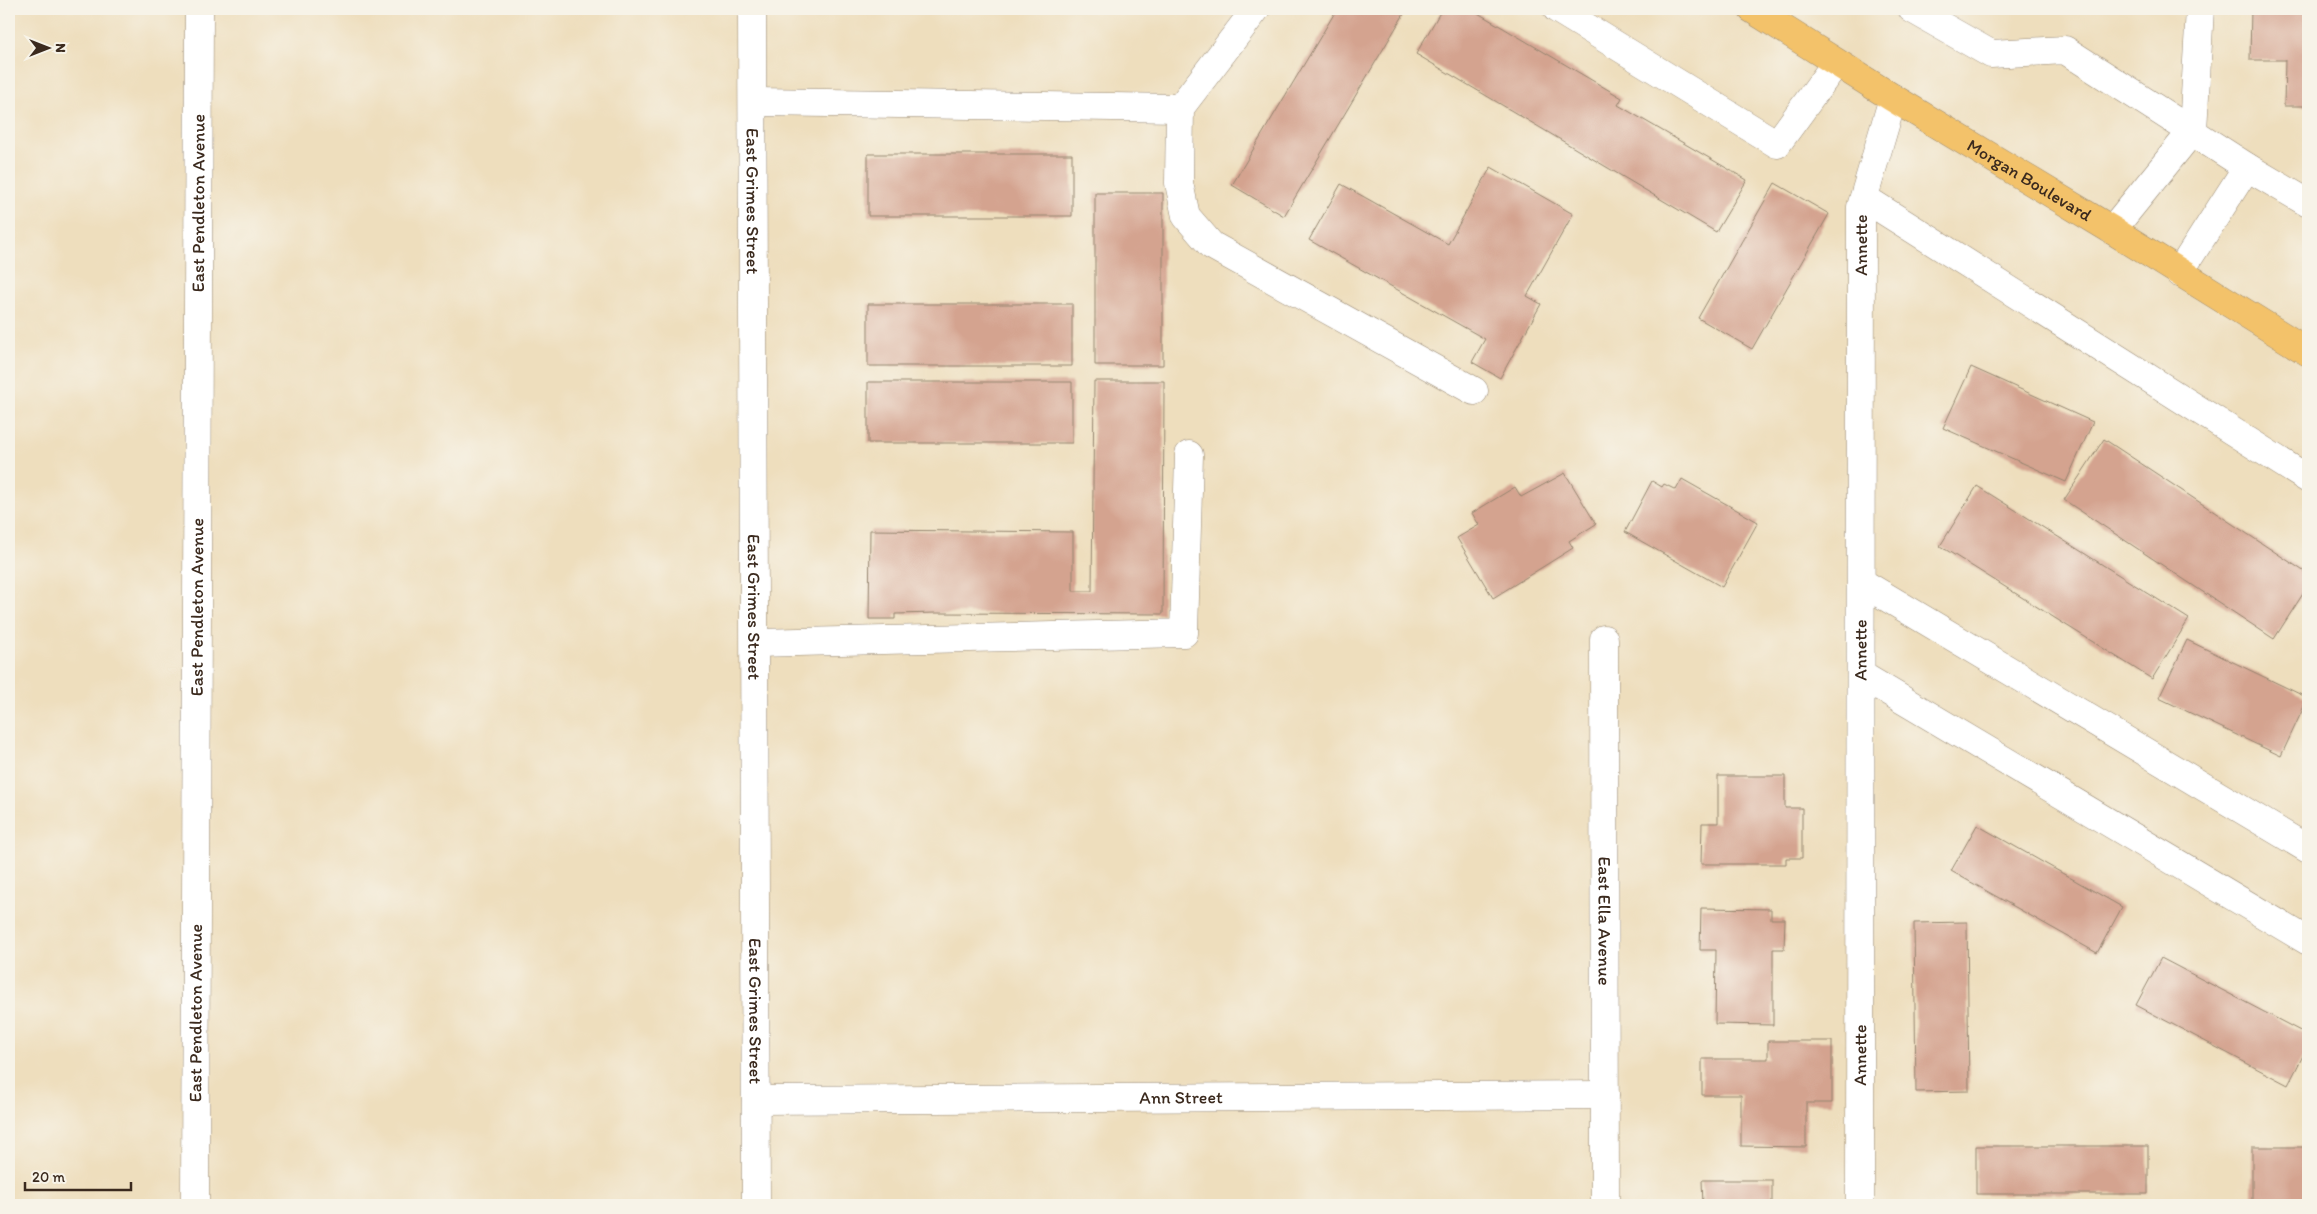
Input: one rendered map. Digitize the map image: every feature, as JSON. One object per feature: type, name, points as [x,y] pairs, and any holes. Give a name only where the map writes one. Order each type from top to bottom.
[{"type":"main road","name":"Morgan Boulevard","points":[[1752,9],[1836,63],[2112,230],[2308,352]]},
{"type":"street","name":"East Pendleton Avenue","points":[[195,1205],[199,9]]},
{"type":"street","name":"East Grimes Street","points":[[752,9],[756,1205]]},
{"type":"street","points":[[1256,9],[1180,108],[1179,183],[1186,216],[1211,245],[1474,391]]},
{"type":"street","points":[[1557,9],[1777,144],[1836,63]]},
{"type":"street","points":[[1912,9],[1991,54],[2065,50],[2193,130],[2248,167],[2308,203]]},
{"type":"street","points":[[2112,230],[2193,130],[2200,9]]},
{"type":"street","name":"Annette","points":[[1860,1205],[1861,207],[1893,98]]},
{"type":"street","points":[[753,102],[1180,108]]},
{"type":"street","points":[[2179,273],[2248,167]]},
{"type":"street","points":[[1864,198],[2308,479]]},
{"type":"street","points":[[755,642],[1184,634],[1189,455]]},
{"type":"street","points":[[1861,582],[2308,849]]},
{"type":"street","name":"East Ella Avenue","points":[[1604,639],[1605,1205]]},
{"type":"street","points":[[1861,675],[2308,941]]},
{"type":"street","name":"Ann Street","points":[[756,1100],[1605,1095]]},
{"type":"building","points":[[1337,9],[1407,9],[1284,216],[1232,185]]},
{"type":"building","points":[[1442,9],[1471,9],[1622,98],[1618,105],[1747,180],[1716,232],[1416,54]]},
{"type":"building","points":[[2251,9],[2308,9],[2308,106],[2284,106],[2285,60],[2250,60]]},
{"type":"building","points":[[868,154],[1072,154],[1072,216],[868,216]]},
{"type":"building","points":[[1491,167],[1573,214],[1527,296],[1541,304],[1500,378],[1472,362],[1485,339],[1309,240],[1341,184],[1448,244]]},
{"type":"building","points":[[1775,183],[1829,214],[1752,349],[1698,318]]},
{"type":"building","points":[[1095,193],[1163,193],[1163,365],[1095,365]]},
{"type":"building","points":[[868,304],[1072,304],[1072,366],[868,366]]},
{"type":"building","points":[[1971,367],[2093,422],[2066,482],[1943,428]]},
{"type":"building","points":[[1094,381],[1164,381],[1163,614],[936,613],[895,614],[895,619],[869,619],[870,530],[1073,532],[1073,591],[1092,591]]},
{"type":"building","points":[[868,382],[1072,382],[1072,443],[868,443]]},
{"type":"building","points":[[2104,439],[2308,574],[2308,586],[2274,639],[2064,500]]},
{"type":"building","points":[[1565,473],[1596,524],[1569,541],[1573,548],[1493,598],[1457,538],[1479,525],[1472,513],[1515,487],[1521,497]]},
{"type":"building","points":[[1682,479],[1758,522],[1722,587],[1625,532],[1652,481],[1662,487],[1664,484],[1676,490]]},
{"type":"building","points":[[1977,486],[2189,619],[2152,679],[1940,546]]},
{"type":"building","points":[[2187,640],[2308,698],[2281,756],[2159,698]]},
{"type":"building","points":[[1718,776],[1785,776],[1785,808],[1802,808],[1802,858],[1786,858],[1786,864],[1701,864],[1702,823],[1718,823]]},
{"type":"building","points":[[1977,825],[2122,907],[2097,953],[1951,871]]},
{"type":"building","points":[[1701,908],[1771,909],[1771,919],[1785,919],[1784,949],[1773,949],[1773,1025],[1715,1024],[1716,950],[1700,950]]},
{"type":"building","points":[[1967,922],[1969,1091],[1916,1092],[1914,923]]},
{"type":"building","points":[[2161,958],[2308,1035],[2308,1046],[2288,1085],[2136,1005]]},
{"type":"building","points":[[1768,1041],[1832,1041],[1832,1103],[1806,1103],[1806,1147],[1741,1146],[1741,1095],[1702,1095],[1702,1059],[1768,1059]]},
{"type":"building","points":[[1976,1146],[2148,1146],[2148,1194],[1976,1194]]},
{"type":"building","points":[[2252,1147],[2308,1147],[2308,1205],[2252,1205]]},
{"type":"building","points":[[1702,1180],[1772,1180],[1772,1205],[1703,1205]]}]
